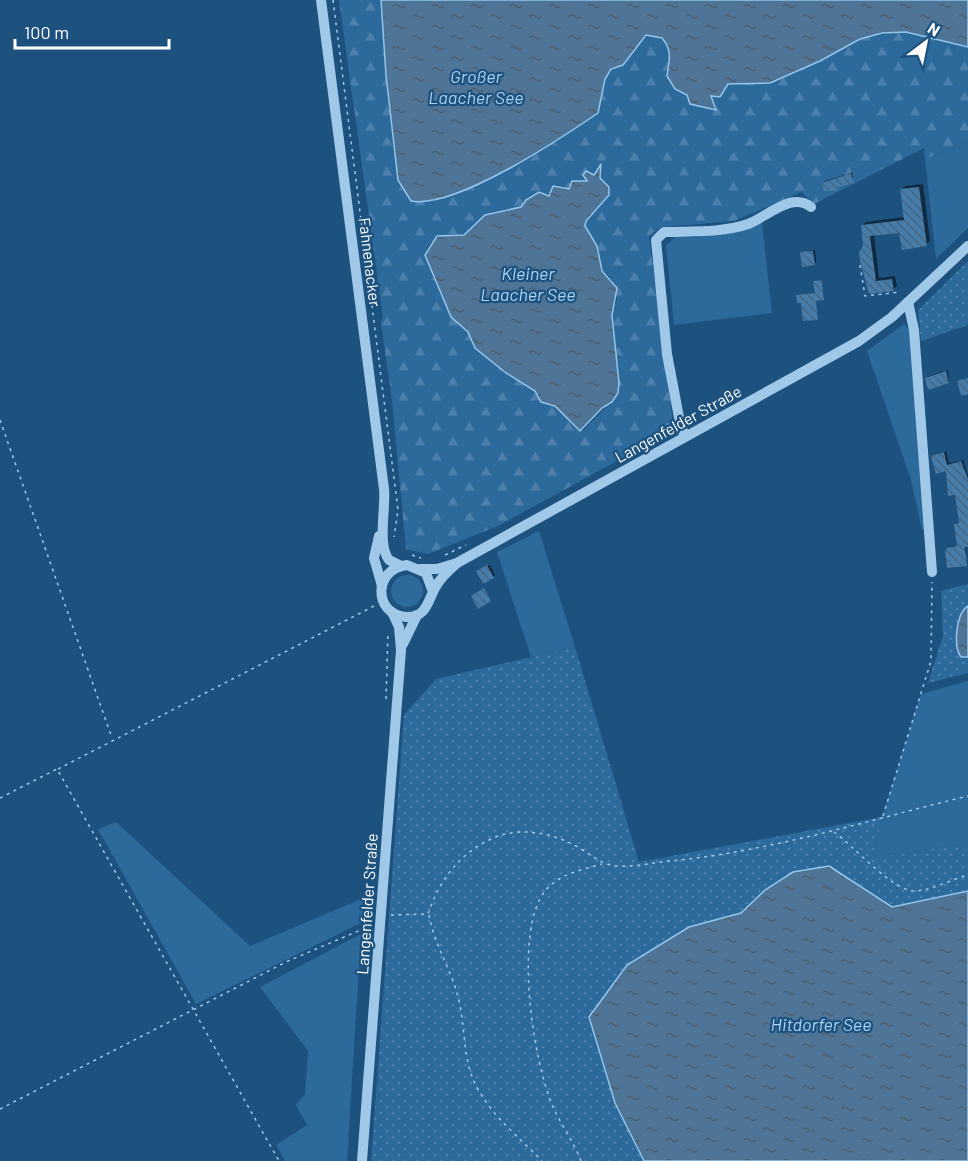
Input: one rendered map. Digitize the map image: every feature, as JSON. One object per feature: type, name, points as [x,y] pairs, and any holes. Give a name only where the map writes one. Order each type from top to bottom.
[{"type":"street","name":"Fahnenacker","points":[[321,0],[384,489],[382,544],[386,556],[392,563],[400,566]]},
{"type":"street","name":"Langenfelder Straße","points":[[684,432],[667,354],[656,240],[664,232],[714,230],[747,224],[794,201],[803,201],[811,207]]},
{"type":"street","name":"Langenfelder Straße","points":[[401,650],[409,628],[417,615],[427,608],[442,577],[457,563],[684,432],[859,340],[968,246]]},
{"type":"street","points":[[905,300],[914,330],[932,572]]},
{"type":"street","name":"Fahnenacker","points":[[382,586],[375,565],[374,549],[383,527]]},
{"type":"street","name":"Langenfelder Straße","points":[[400,566],[422,564],[437,568],[457,563]]},
{"type":"street","points":[[422,564],[430,578],[433,592]]},
{"type":"street","points":[[382,586],[386,575],[400,566]]},
{"type":"street","name":"Langenfelder Straße","points":[[362,1161],[401,650],[399,627],[384,602],[382,586]]},
{"type":"street","points":[[392,612],[405,616],[417,615]]},
{"type":"path","points":[[333,0],[398,510],[393,541]]},
{"type":"path","points":[[860,265],[865,296],[901,292]]},
{"type":"path","points":[[905,300],[909,290]]},
{"type":"path","points":[[0,420],[112,739]]},
{"type":"path","points":[[442,556],[470,543]]},
{"type":"path","points":[[408,554],[422,564]]},
{"type":"path","points":[[882,817],[931,661],[934,614],[932,572]]},
{"type":"path","points":[[0,798],[112,739],[375,608],[371,597]]},
{"type":"path","points":[[386,702],[388,631]]},
{"type":"path","points":[[57,769],[279,1161]]},
{"type":"path","points":[[581,1161],[553,1107],[538,1061],[531,1007],[529,953],[532,920],[546,891],[571,872],[602,864],[634,866],[717,856],[833,831],[968,796]]},
{"type":"path","points":[[833,831],[852,845],[885,877],[903,888],[914,891],[968,875]]},
{"type":"path","points":[[542,1161],[508,1128],[483,1098],[469,1068],[457,993],[437,948],[428,914],[435,893],[445,876],[461,859],[499,836],[517,832],[536,832],[556,837],[580,848],[602,864]]},
{"type":"path","points":[[0,1109],[361,927],[381,920],[428,914]]},
{"type":"green space","points":[[339,0],[381,0],[386,75],[398,180],[411,201],[430,201],[479,184],[534,154],[598,113],[605,79],[611,69],[623,65],[640,40],[651,34],[667,45],[668,65],[690,100],[715,110],[711,96],[723,93],[728,84],[770,83],[820,61],[860,39],[882,33],[906,32],[968,47],[968,142],[925,159],[924,148],[814,204],[802,192],[734,221],[661,227],[649,236],[674,430],[498,526],[428,554],[406,549],[392,401],[381,323],[383,317]],"holes":[[[602,165],[600,178],[607,183],[609,195],[586,221],[585,226],[597,246],[602,271],[610,277],[617,299],[612,315],[619,383],[615,396],[606,407],[584,430],[578,430],[555,405],[546,405],[535,391],[506,373],[475,348],[468,332],[451,317],[425,255],[431,244],[440,237],[451,234],[464,235],[479,220],[493,212],[521,207],[527,200],[537,195],[549,196],[552,188],[569,189],[573,181],[587,181],[586,171],[594,175]]]},
{"type":"green space","points":[[968,142],[968,228],[936,259],[925,159]]},
{"type":"green space","points":[[762,223],[772,313],[674,325],[666,246],[676,236],[728,234]]},
{"type":"green space","points":[[968,261],[968,325],[921,341],[918,310]]},
{"type":"green space","points":[[904,324],[911,331],[925,529],[922,530],[911,480],[867,351]]},
{"type":"green space","points":[[539,531],[575,647],[531,657],[497,552]]},
{"type":"green space","points":[[407,575],[419,579],[423,591],[419,603],[407,607],[395,603],[391,591],[395,579]]},
{"type":"green space","points":[[968,584],[968,673],[928,683],[943,636],[941,591]]},
{"type":"green space","points":[[575,647],[639,862],[882,817],[874,858],[968,843],[968,1161],[371,1161],[404,715],[436,679]]},
{"type":"green space","points":[[968,681],[968,843],[874,858],[882,817],[921,694]]},
{"type":"green space","points":[[116,822],[250,946],[366,897],[363,922],[196,1004],[98,829]]},
{"type":"green space","points":[[361,934],[347,1161],[285,1161],[276,1145],[307,1125],[296,1105],[305,1094],[308,1051],[260,987]]},
{"type":"water","name":"Großer Laacher See","points":[[381,0],[968,0],[968,47],[906,32],[882,33],[860,39],[820,61],[770,83],[728,84],[720,97],[711,96],[716,110],[690,104],[687,95],[675,89],[667,76],[668,47],[662,38],[646,35],[623,65],[611,69],[605,79],[598,113],[534,154],[479,184],[430,201],[411,201],[398,180],[386,75]]},
{"type":"water","name":"Kleiner Laacher See","points":[[601,164],[600,178],[609,187],[609,195],[586,221],[585,226],[597,246],[602,271],[617,288],[612,315],[619,383],[618,393],[612,402],[602,408],[580,431],[555,406],[541,402],[535,391],[506,373],[475,348],[468,332],[451,317],[425,255],[437,236],[464,235],[485,215],[521,207],[526,200],[539,192],[549,196],[553,186],[569,189],[572,181],[587,181],[583,175],[586,171],[594,175]]},
{"type":"water","points":[[968,606],[968,657],[961,657],[957,646],[957,630],[961,616]]},
{"type":"water","name":"Hitdorfer See","points":[[829,866],[892,907],[968,891],[968,1161],[644,1161],[615,1103],[589,1017],[627,965],[689,927],[741,913],[765,890],[793,872]]},
{"type":"building","points":[[851,173],[854,183],[824,191],[822,183]]},
{"type":"building","points":[[919,187],[927,246],[902,250],[899,233],[870,236],[876,281],[892,279],[894,291],[869,294],[860,261],[859,252],[863,246],[861,225],[904,220],[900,189]]},
{"type":"building","points":[[813,251],[815,265],[802,267],[800,252]]},
{"type":"building","points":[[822,280],[824,300],[816,301],[818,320],[803,321],[801,303],[797,303],[796,295],[815,293],[813,281]]},
{"type":"building","points":[[946,371],[949,383],[928,390],[925,378]]},
{"type":"building","points":[[968,378],[968,394],[961,396],[957,381]]},
{"type":"building","points":[[944,452],[947,465],[961,461],[968,479],[968,547],[965,547],[967,566],[947,568],[945,551],[947,548],[957,546],[954,524],[959,523],[955,495],[948,496],[946,471],[936,474],[931,456]]},
{"type":"building","points":[[487,565],[494,578],[483,584],[476,571]]},
{"type":"building","points":[[484,588],[491,601],[478,609],[471,596]]}]
